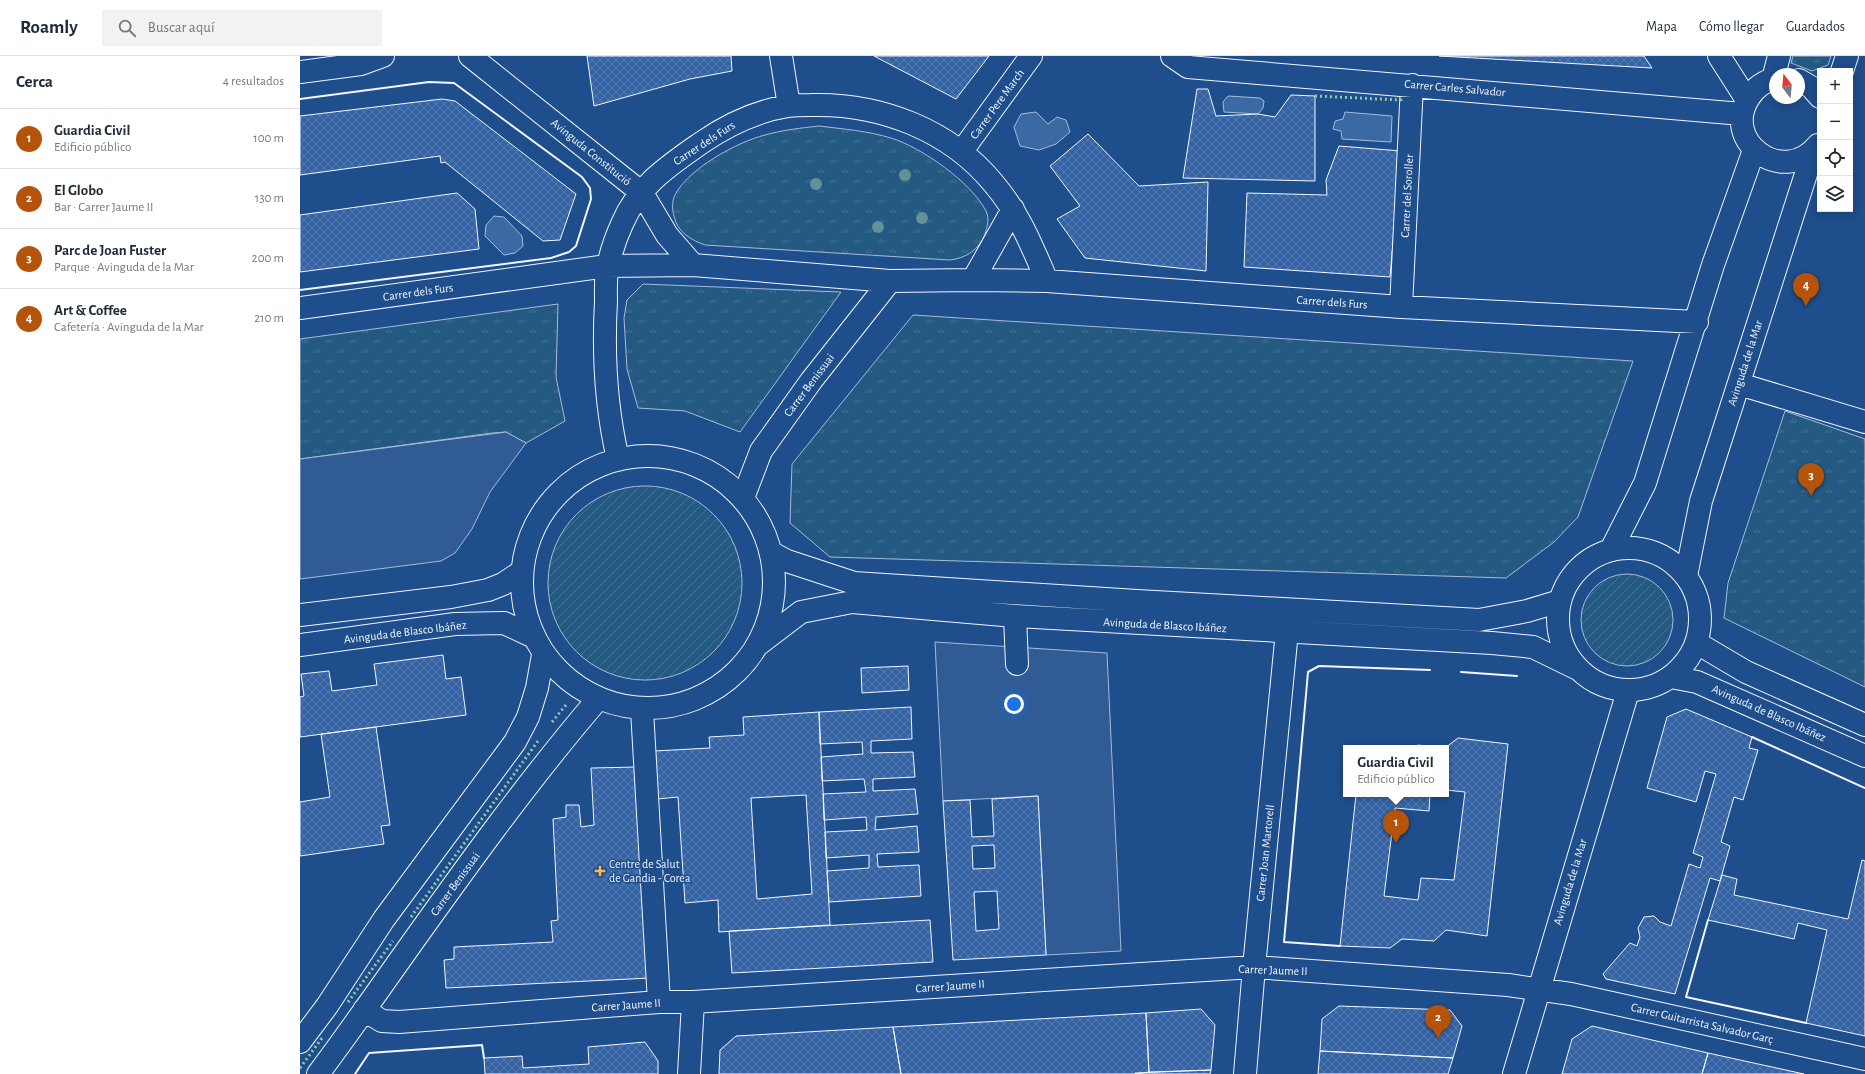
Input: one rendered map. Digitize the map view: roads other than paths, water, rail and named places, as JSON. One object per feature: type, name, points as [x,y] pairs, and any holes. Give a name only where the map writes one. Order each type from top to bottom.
[{"type":"street","points":[[300,72],[361,64],[383,56]]},
{"type":"street","points":[[782,56],[789,106]]},
{"type":"street","name":"Carrer Pere March","points":[[962,151],[1031,56]]},
{"type":"street","points":[[1719,56],[1745,107]]},
{"type":"street","points":[[1776,68],[1779,56]]},
{"type":"street","points":[[1843,68],[1848,56]]},
{"type":"street","name":"Carrer Carles Salvador","points":[[1181,58],[1188,67],[1412,85],[1745,107]]},
{"type":"street","name":"Avinguda Constitució","points":[[482,59],[642,192],[667,235],[693,265]]},
{"type":"street","points":[[1769,81],[1754,90],[1745,107],[1744,133],[1748,143],[1754,150],[1765,158],[1777,162],[1789,162],[1802,159],[1816,147]]},
{"type":"street","points":[[1805,84],[1811,87],[1817,94]]},
{"type":"street","name":"Carrer del Soroller","points":[[1401,307],[1412,85]]},
{"type":"street","name":"Carrer dels Furs","points":[[607,266],[622,223],[642,192],[660,172],[706,140],[739,121],[760,113],[789,106],[827,104],[854,107],[890,115],[921,128],[962,151],[994,184],[1013,209],[1022,224],[1046,281]]},
{"type":"street","name":"Avinguda de la Mar","points":[[1686,576],[1697,514],[1816,147]]},
{"type":"street","points":[[1611,550],[1645,483],[1714,265],[1754,150]]},
{"type":"street","points":[[973,280],[1013,209]]},
{"type":"street","name":"Carrer dels Furs","points":[[300,308],[607,266],[693,265],[890,282],[973,280],[1046,281],[1401,307],[1697,322]]},
{"type":"street","points":[[607,266],[604,340],[612,432],[618,459]]},
{"type":"street","name":"Carrer Benissuai","points":[[743,498],[761,451],[811,381],[890,282]]},
{"type":"street","points":[[1739,384],[1865,422]]},
{"type":"street","points":[[652,455],[686,461],[717,476],[743,498],[761,523],[772,553],[775,584],[771,614],[760,644],[740,670],[715,690],[684,704],[642,710],[598,700],[570,683],[538,645],[523,605],[521,572],[531,534],[551,499],[582,474],[618,459],[652,455]]},
{"type":"street","points":[[1632,548],[1652,552],[1671,561],[1686,576],[1697,596],[1701,620],[1697,643],[1691,656],[1671,677],[1651,687],[1628,690],[1609,688],[1598,683],[1578,668],[1567,654],[1560,637],[1558,619],[1560,601],[1568,584],[1579,569],[1594,558],[1611,550],[1632,548]]},
{"type":"street","name":"Avinguda de Blasco Ibáñez","points":[[772,553],[787,561],[854,583],[1137,601],[1479,620],[1527,611],[1560,601]]},
{"type":"street","points":[[300,615],[451,597],[488,590],[503,584],[521,572]]},
{"type":"street","name":"Avinguda de Blasco Ibáñez","points":[[760,644],[801,612],[852,602],[1015,616],[1484,642],[1533,647],[1578,668]]},
{"type":"street","points":[[1015,616],[1017,664]]},
{"type":"street","name":"Avinguda de Blasco Ibáñez","points":[[300,645],[454,624],[504,623],[538,645]]},
{"type":"street","name":"Carrer Joan Martorell","points":[[1245,1074],[1287,632]]},
{"type":"street","points":[[1697,643],[1746,672],[1865,725]]},
{"type":"street","points":[[300,1042],[343,982],[384,920],[515,742],[528,716],[537,688],[538,645]]},
{"type":"street","name":"Avinguda de Blasco Ibáñez","points":[[1671,677],[1698,682],[1865,756]]},
{"type":"street","name":"Avinguda de la Mar","points":[[1514,1074],[1628,690]]},
{"type":"street","name":"Carrer Benissuai","points":[[318,1074],[351,1031],[364,1010],[554,750],[598,700]]},
{"type":"street","points":[[642,710],[659,1002]]},
{"type":"street","name":"Carrer Jaume II","points":[[364,1010],[382,1021],[398,1022],[659,1002],[693,1002],[1254,967],[1508,985],[1538,989]]},
{"type":"street","points":[[300,1014],[343,982]]},
{"type":"street","name":"Carrer Guitarrista Salvador Garç","points":[[1538,989],[1571,994],[1865,1060]]},
{"type":"street","points":[[689,1074],[693,1002]]},
{"type":"place","name":"Art & Coffee","points":[[1806,306]]},
{"type":"place","name":"Parc de Joan Fuster","points":[[1811,496]]},
{"type":"place","name":"Guardia Civil","points":[[1396,843]]},
{"type":"place","name":"Centre de Salut de Gandia - Corea","points":[[600,871]]},
{"type":"place","name":"El Globo","points":[[1438,1038]]}]
